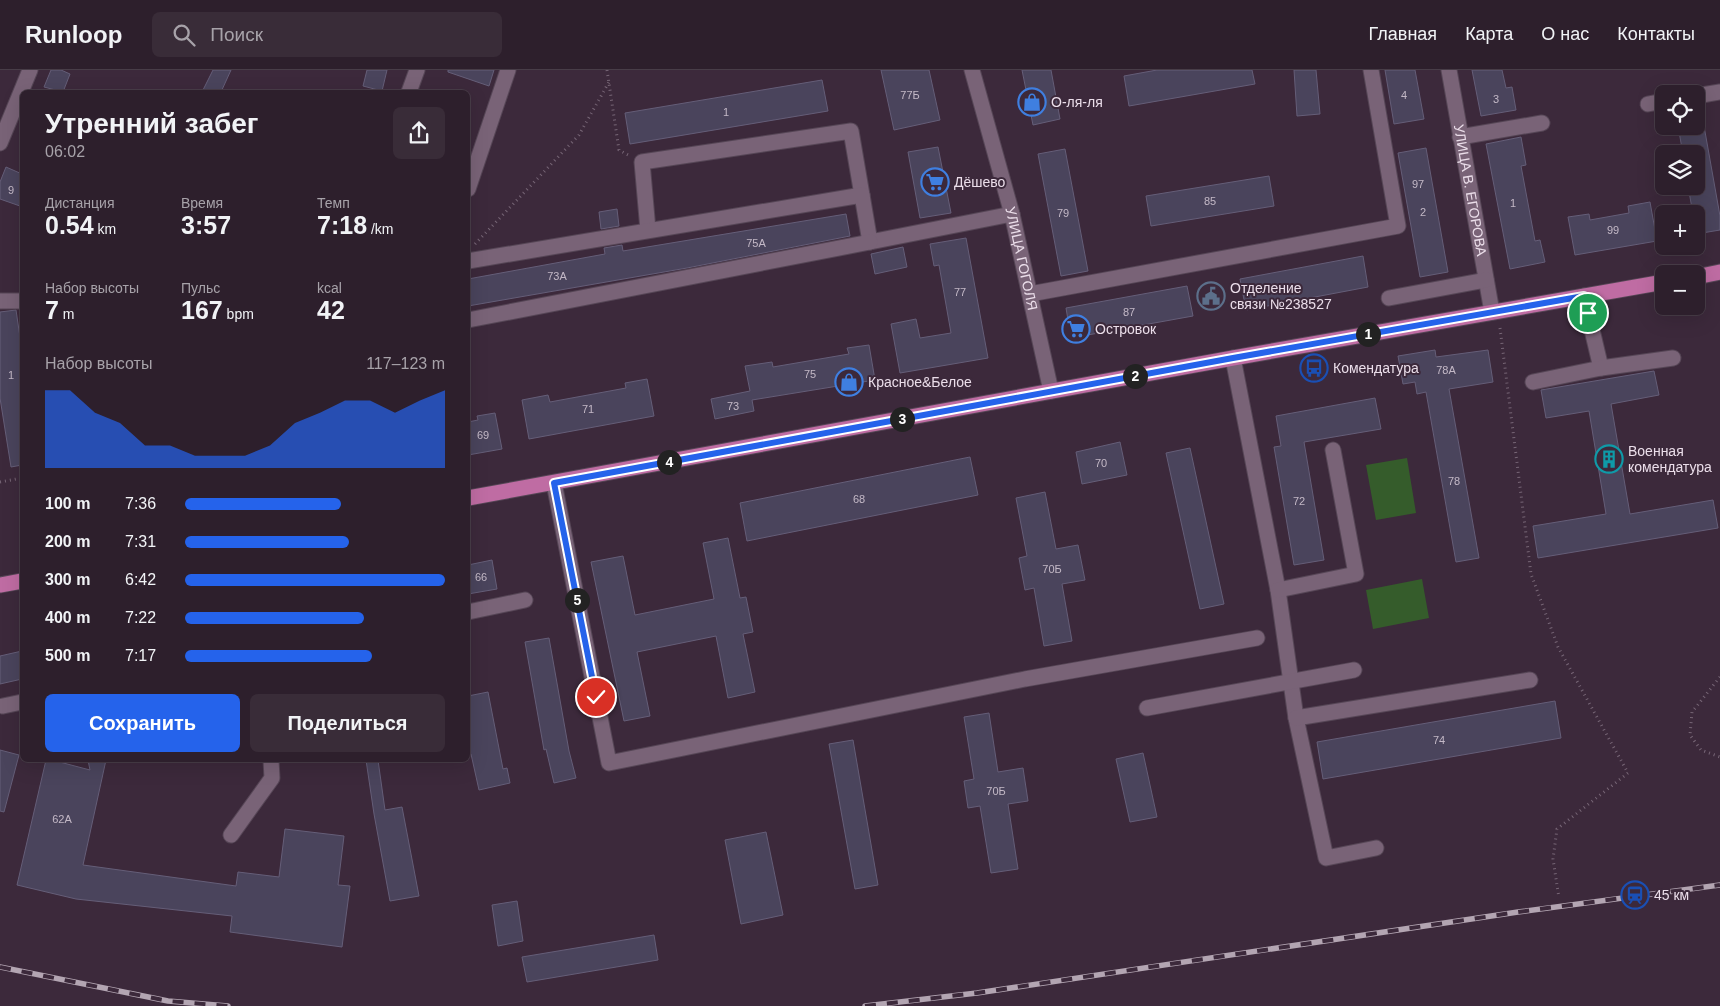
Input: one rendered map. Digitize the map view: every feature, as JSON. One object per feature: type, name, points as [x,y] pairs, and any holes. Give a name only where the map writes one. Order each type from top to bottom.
[{"type":"main road","points":[[1705,274],[1720,272]]},
{"type":"main road","points":[[470,498],[1233,358],[1655,284]]},
{"type":"main road","points":[[0,585],[20,581]]},
{"type":"street","points":[[22,90],[30,70]]},
{"type":"street","points":[[410,90],[417,70]]},
{"type":"street","points":[[470,183],[508,70]]},
{"type":"street","name":"УЛИЦА ГОГОЛЯ","points":[[972,70],[1012,214],[1051,391]]},
{"type":"street","points":[[1030,294],[1398,226],[1371,70]]},
{"type":"street","name":"УЛИЦА В. ЕГОРОВА","points":[[1448,70],[1492,312]]},
{"type":"street","points":[[1705,94],[1720,92]]},
{"type":"street","points":[[0,143],[20,94]]},
{"type":"street","points":[[1648,104],[1655,103]]},
{"type":"street","points":[[1460,137],[1542,123]]},
{"type":"street","points":[[648,230],[642,162],[851,131],[870,242]]},
{"type":"street","points":[[470,261],[862,195]]},
{"type":"street","points":[[470,320],[1012,214]]},
{"type":"street","points":[[1389,298],[1486,280]]},
{"type":"street","points":[[1584,296],[1601,368]]},
{"type":"street","points":[[0,301],[20,301]]},
{"type":"street","points":[[1233,358],[1278,590],[1296,718],[1326,858],[1376,848]]},
{"type":"street","points":[[1533,382],[1601,368],[1672,358]]},
{"type":"street","points":[[1278,590],[1356,574],[1333,450]]},
{"type":"street","points":[[554,483],[609,763],[1025,679],[1257,638]]},
{"type":"street","points":[[470,612],[525,600]]},
{"type":"street","points":[[1147,708],[1354,670]]},
{"type":"street","points":[[1296,718],[1530,680]]},
{"type":"street","points":[[2,706],[20,702]]},
{"type":"street","points":[[231,835],[272,778],[271,762]]},
{"type":"path","points":[[607,70],[619,150],[642,162]]},
{"type":"path","points":[[474,245],[579,135],[609,82]]},
{"type":"path","points":[[1500,328],[1531,574],[1558,647],[1628,774],[1558,829],[1553,859],[1559,898]]},
{"type":"path","points":[[0,482],[20,478]]},
{"type":"path","points":[[1720,677],[1692,712],[1690,735],[1701,750],[1720,756]]},
{"type":"green space","points":[[1407,458],[1416,513],[1376,520],[1366,465]]},
{"type":"green space","points":[[1422,579],[1429,618],[1373,629],[1366,590]]},
{"type":"building","points":[[51,70],[61,70],[70,74],[64,90],[44,87]]},
{"type":"building","points":[[213,70],[231,70],[222,90],[203,90]]},
{"type":"building","points":[[367,70],[387,70],[382,90],[363,86]]},
{"type":"building","points":[[448,70],[494,70],[489,86],[448,72]]},
{"type":"building","points":[[881,70],[929,70],[940,120],[894,130]]},
{"type":"building","points":[[1022,70],[1051,70],[1060,119],[1033,125]]},
{"type":"building","points":[[1157,70],[1252,70],[1255,84],[1129,106],[1124,76]]},
{"type":"building","points":[[1294,70],[1316,70],[1320,114],[1297,116]]},
{"type":"building","points":[[1385,70],[1415,70],[1424,119],[1394,124]]},
{"type":"building","points":[[1472,70],[1502,70],[1506,88],[1512,87],[1516,110],[1481,116]]},
{"type":"building","points":[[822,80],[828,111],[630,144],[625,113]]},
{"type":"building","points":[[1705,132],[1720,216],[1720,230],[1705,232],[1705,205],[1691,205],[1690,195],[1705,195],[1705,145],[1681,145],[1680,135],[1705,135]]},
{"type":"building","points":[[1521,137],[1526,165],[1521,166],[1535,241],[1540,240],[1545,262],[1510,269],[1486,144]]},
{"type":"building","points":[[938,147],[951,213],[920,218],[908,152]]},
{"type":"building","points":[[1426,148],[1448,272],[1420,277],[1398,153]]},
{"type":"building","points":[[1065,149],[1088,271],[1061,276],[1038,154]]},
{"type":"building","points":[[6,167],[20,173],[20,206],[0,199],[0,182]]},
{"type":"building","points":[[1269,176],[1274,206],[1151,226],[1146,196]]},
{"type":"building","points":[[1650,202],[1655,241],[1575,255],[1568,217],[1589,214],[1590,220],[1629,213],[1628,206]]},
{"type":"building","points":[[617,209],[619,226],[601,229],[599,212]]},
{"type":"building","points":[[846,214],[850,236],[687,268],[470,306],[470,279],[605,254],[604,248],[622,245],[623,251]]},
{"type":"building","points":[[966,238],[988,358],[900,373],[891,324],[916,319],[920,338],[951,333],[939,265],[934,266],[930,244]]},
{"type":"building","points":[[903,247],[907,267],[875,274],[871,254]]},
{"type":"building","points":[[1363,256],[1368,287],[1246,310],[1240,279]]},
{"type":"building","points":[[1187,286],[1193,316],[1071,338],[1066,308]]},
{"type":"building","points":[[16,310],[20,337],[20,465],[11,467],[0,398],[0,312]]},
{"type":"building","points":[[869,345],[875,380],[752,400],[754,411],[715,419],[711,399],[750,391],[745,366],[772,362],[773,367],[849,354],[847,348]]},
{"type":"building","points":[[1435,350],[1436,357],[1488,350],[1493,382],[1449,389],[1479,558],[1456,562],[1426,392],[1417,394],[1415,382],[1403,384],[1398,356]]},
{"type":"building","name":"Военная комендатура","points":[[1654,371],[1659,395],[1611,404],[1630,514],[1713,500],[1718,528],[1538,558],[1533,526],[1606,514],[1589,411],[1546,418],[1541,390]]},
{"type":"building","points":[[647,379],[654,416],[529,439],[522,400],[548,395],[550,402],[626,388],[625,383]]},
{"type":"building","points":[[1375,398],[1381,429],[1304,442],[1324,560],[1294,565],[1274,447],[1281,446],[1276,416]]},
{"type":"building","points":[[495,413],[502,449],[470,455],[470,422],[478,420],[477,416]]},
{"type":"building","points":[[1120,442],[1127,475],[1082,484],[1076,452]]},
{"type":"building","points":[[1190,448],[1224,604],[1200,609],[1166,453]]},
{"type":"building","points":[[970,457],[978,495],[747,541],[740,503]]},
{"type":"building","points":[[1045,492],[1056,549],[1078,545],[1085,580],[1062,584],[1072,641],[1044,646],[1034,588],[1025,590],[1019,558],[1027,556],[1016,498]]},
{"type":"building","points":[[728,538],[740,598],[746,597],[753,632],[743,634],[755,692],[728,698],[716,636],[637,652],[650,716],[624,721],[591,562],[623,556],[635,615],[714,599],[703,543]]},
{"type":"building","points":[[492,560],[497,589],[470,594],[470,565]]},
{"type":"building","points":[[549,638],[569,751],[576,778],[554,783],[546,749],[544,750],[525,642]]},
{"type":"building","points":[[20,651],[20,679],[0,684],[0,656]]},
{"type":"building","points":[[488,692],[503,769],[507,768],[510,783],[479,790],[470,754],[470,696]]},
{"type":"building","points":[[1555,701],[1561,738],[1323,779],[1317,742]]},
{"type":"building","points":[[989,713],[998,772],[1023,768],[1028,801],[1008,804],[1018,869],[991,873],[980,806],[968,808],[964,781],[974,779],[964,717]]},
{"type":"building","points":[[853,740],[878,885],[855,889],[829,744]]},
{"type":"building","points":[[0,750],[19,755],[4,812],[0,811]]},
{"type":"building","points":[[1143,753],[1157,817],[1130,822],[1116,759]]},
{"type":"building","points":[[46,762],[60,762],[90,770],[88,762],[106,762],[83,865],[236,886],[238,872],[279,877],[285,829],[344,836],[338,885],[350,886],[342,947],[230,932],[232,916],[76,899],[17,885]]},
{"type":"building","points":[[366,762],[378,762],[385,810],[402,807],[419,896],[390,901]]},
{"type":"building","points":[[766,832],[783,915],[741,924],[725,840]]},
{"type":"building","points":[[517,901],[523,941],[498,946],[492,905]]},
{"type":"building","points":[[654,935],[658,960],[527,982],[522,957]]},
{"type":"railway","points":[[865,1006],[977,993],[1518,912],[1720,885]]},
{"type":"railway","points":[[0,967],[168,1001],[228,1006]]},
{"type":"place","name":"О-ля-ля","points":[[1032,102]]},
{"type":"place","name":"Дёшево","points":[[935,182]]},
{"type":"place","name":"Отделение связи №238527","points":[[1211,296]]},
{"type":"place","name":"Островок","points":[[1076,329]]},
{"type":"place","name":"Комендатура","points":[[1314,368]]},
{"type":"place","name":"Красное&Белое","points":[[849,382]]},
{"type":"place","name":"Военная комендатура","points":[[1609,459]]},
{"type":"place","name":"45 км","points":[[1635,895]]},
{"type":"route","points":[[596,697],[554,483],[1233,358],[1584,296],[1588,313]]}]
